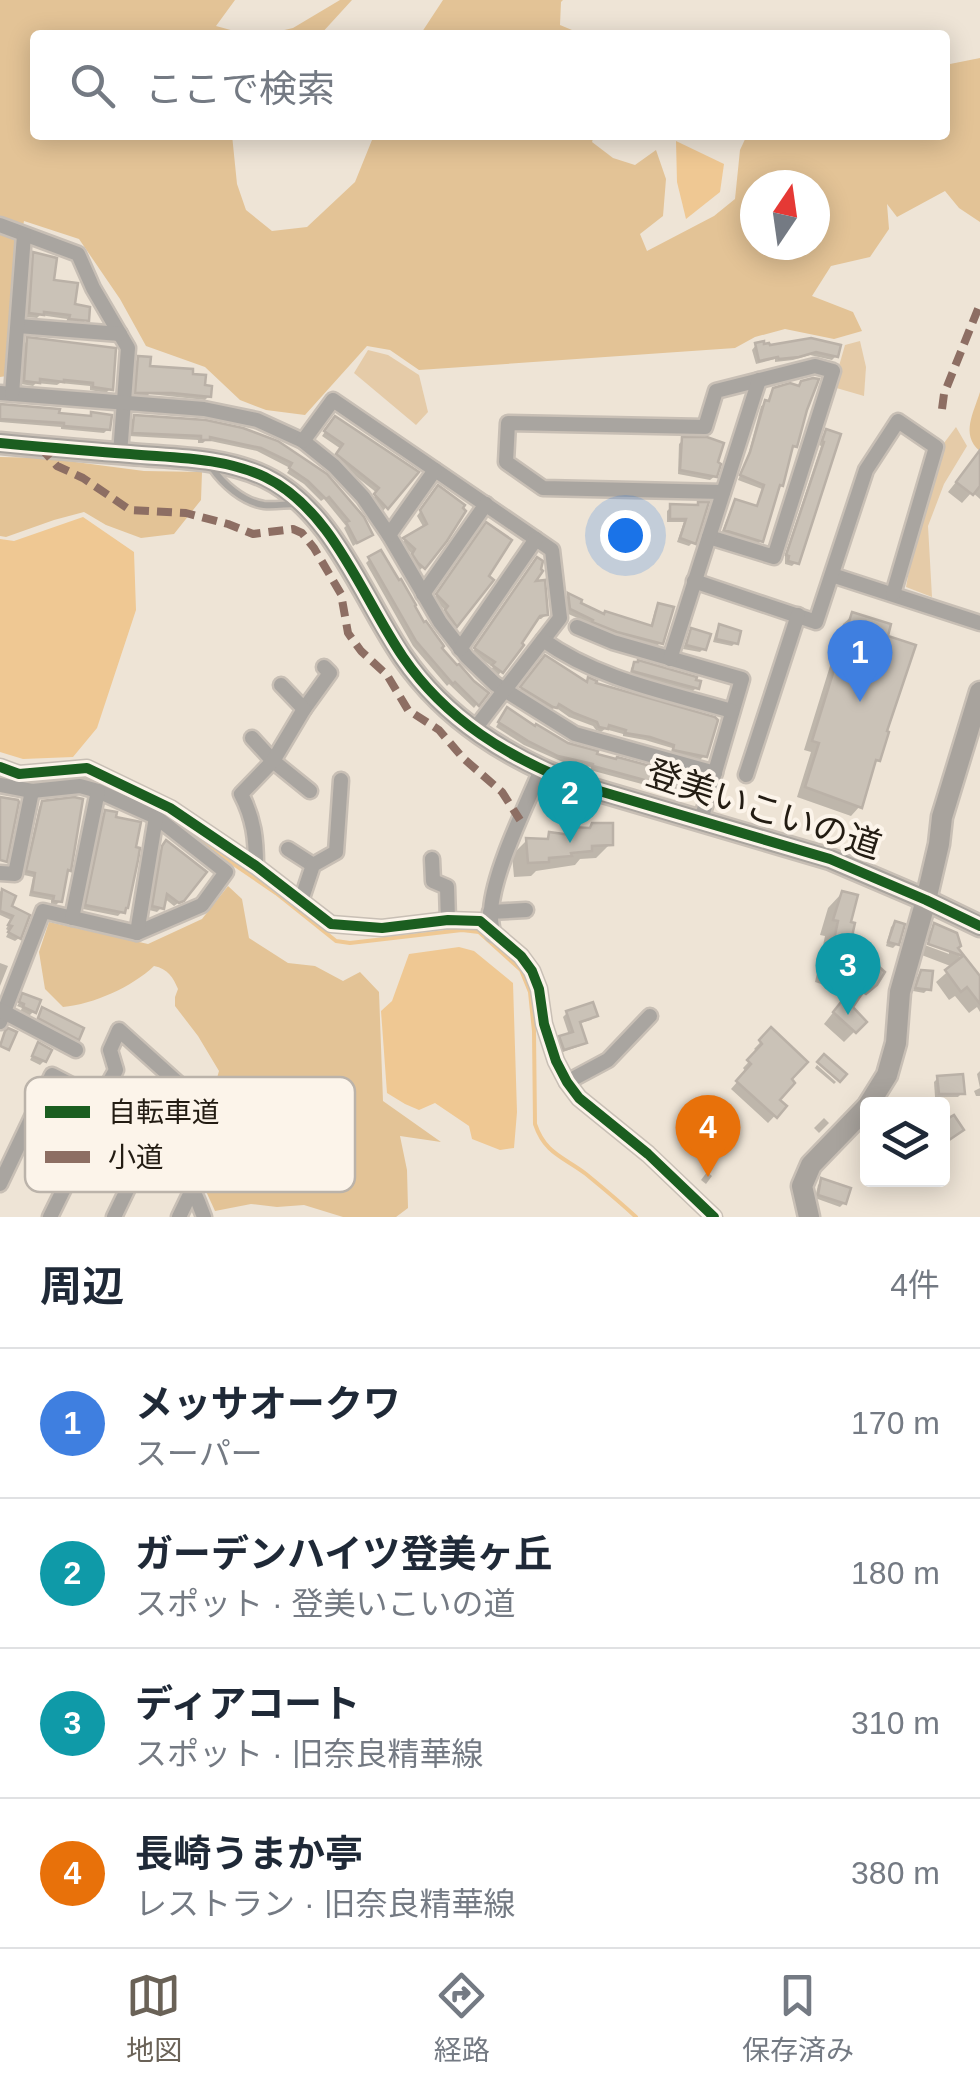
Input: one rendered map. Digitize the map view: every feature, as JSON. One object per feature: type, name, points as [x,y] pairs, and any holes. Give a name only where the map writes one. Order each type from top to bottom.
[{"type":"street","points":[[0,225],[78,254],[128,348],[120,454]]},
{"type":"street","points":[[24,234],[18,326],[6,393],[204,409],[240,415],[303,441],[354,485],[389,535],[440,622],[475,666],[505,691],[574,734],[715,773]]},
{"type":"street","points":[[18,326],[120,334]]},
{"type":"street","points":[[709,537],[774,557],[833,370],[814,366],[716,390],[705,427],[508,423],[506,462],[543,488],[723,492]]},
{"type":"street","points":[[670,659],[758,380]]},
{"type":"street","points":[[303,441],[333,400],[552,550],[560,618],[474,730]]},
{"type":"street","points":[[694,581],[816,622],[866,470],[898,421],[936,447],[894,594]]},
{"type":"street","name":"登美いこいの道","points":[[0,443],[207,460],[258,474],[280,486],[323,526],[412,669],[445,706],[511,755],[579,785],[830,859],[980,926]]},
{"type":"street","points":[[389,535],[435,470]]},
{"type":"street","points":[[423,594],[486,504]]},
{"type":"street","points":[[460,649],[536,539]]},
{"type":"street","points":[[832,575],[980,623]]},
{"type":"street","points":[[746,775],[798,615]]},
{"type":"street","points":[[577,627],[612,642],[742,679],[701,820]]},
{"type":"street","points":[[543,640],[577,662],[610,676],[732,711]]},
{"type":"street","points":[[256,866],[252,815],[241,794],[286,742],[304,708],[330,673],[324,667]]},
{"type":"street","points":[[281,685],[304,708]]},
{"type":"street","points":[[873,1097],[887,1075],[896,1043],[900,992],[926,900],[942,817],[975,723],[980,692]]},
{"type":"street","points":[[252,738],[310,791]]},
{"type":"street","points":[[0,768],[19,774],[87,768],[170,808],[256,866],[331,924],[382,928],[448,920],[480,921],[521,956],[532,971],[556,1061],[579,1098],[648,1154],[714,1217]]},
{"type":"street","points":[[494,934],[490,912],[504,860],[541,770]]},
{"type":"street","points":[[301,901],[313,865],[336,852],[341,780]]},
{"type":"street","points":[[0,785],[32,791],[80,786],[98,791],[156,817],[226,872],[202,905],[137,933],[42,912],[1,1015],[76,1050]]},
{"type":"street","points":[[0,873],[15,874],[32,791]]},
{"type":"street","points":[[72,918],[98,791]]},
{"type":"street","points":[[137,933],[156,817]]},
{"type":"street","points":[[288,849],[313,865]]},
{"type":"street","points":[[432,859],[432,881],[447,887],[448,920]]},
{"type":"street","points":[[490,912],[526,910]]},
{"type":"street","points":[[567,1082],[608,1060],[650,1016]]},
{"type":"street","points":[[112,1077],[116,1070],[110,1050],[120,1030],[171,1077]]},
{"type":"street","points":[[809,1217],[802,1186],[811,1166],[860,1114]]},
{"type":"street","points":[[0,1184],[25,1132]]},
{"type":"street","points":[[50,1217],[62,1192]]},
{"type":"street","points":[[114,1217],[126,1192]]},
{"type":"street","points":[[179,1217],[191,1192]]},
{"type":"street","points":[[195,1192],[204,1217]]},
{"type":"shaded area","points":[[0,0],[235,0],[216,26],[231,30],[30,30],[30,140],[233,140],[237,184],[246,210],[272,231],[307,227],[355,182],[372,140],[593,140],[613,158],[635,165],[656,150],[666,179],[663,216],[640,234],[647,251],[714,216],[735,199],[745,140],[950,140],[950,64],[980,58],[980,222],[959,208],[945,191],[897,217],[887,204],[889,229],[870,257],[831,266],[812,296],[853,312],[862,331],[834,339],[785,329],[755,337],[735,348],[419,370],[390,350],[367,346],[305,415],[266,410],[240,400],[205,367],[146,346],[79,239],[24,221],[12,280],[7,376],[0,377]]},
{"type":"shaded area","points":[[340,0],[352,0],[325,30],[284,30]]},
{"type":"shaded area","points":[[443,0],[563,0],[560,25],[572,30],[423,30]]},
{"type":"shaded area","points":[[676,141],[724,164],[720,192],[686,219],[677,182]]},
{"type":"shaded area","points":[[860,341],[866,367],[864,396],[833,387],[845,345]]},
{"type":"shaded area","points":[[368,350],[388,355],[419,375],[428,412],[416,425],[354,373]]},
{"type":"shaded area","points":[[980,392],[980,451],[970,431]]},
{"type":"shaded area","points":[[956,427],[967,446],[944,484],[928,526],[932,597],[906,587],[918,522],[941,447]]},
{"type":"shaded area","points":[[0,457],[45,458],[144,471],[202,472],[201,500],[174,534],[141,538],[84,512],[0,536]]},
{"type":"shaded area","points":[[83,517],[134,552],[136,610],[97,728],[73,757],[23,759],[0,752],[0,539],[14,541]]},
{"type":"shaded area","points":[[228,886],[242,899],[249,938],[288,963],[315,966],[343,981],[360,972],[379,992],[383,1101],[441,1142],[400,1136],[407,1170],[408,1208],[396,1217],[343,1217],[304,1205],[251,1204],[215,1211],[206,1192],[355,1192],[355,1077],[217,1077],[219,1071],[175,1006],[178,989],[172,977],[154,966],[135,981],[87,1002],[63,1007],[45,989],[39,952],[49,922],[148,944],[202,919]]},
{"type":"shaded area","points":[[459,947],[474,951],[513,983],[517,1112],[514,1148],[500,1150],[472,1139],[469,1126],[435,1103],[419,1110],[387,1093],[381,1011],[392,1001],[409,954]]},
{"type":"building","points":[[33,252],[57,258],[54,280],[78,283],[75,304],[90,307],[89,321],[69,319],[70,315],[29,313]]},
{"type":"building","points":[[27,337],[116,348],[113,390],[64,380],[24,381]]},
{"type":"building","points":[[811,338],[841,345],[838,357],[816,352],[759,361],[755,343],[764,341],[770,345]]},
{"type":"building","points":[[138,356],[151,357],[150,366],[193,369],[193,374],[206,375],[205,385],[212,386],[211,397],[135,393]]},
{"type":"building","points":[[819,379],[763,542],[724,530],[735,499],[757,506],[764,485],[740,475],[765,400],[769,401],[773,388],[790,383],[799,386],[801,381]]},
{"type":"building","points":[[0,404],[60,409],[59,413],[112,415],[110,430],[0,419]]},
{"type":"building","points":[[134,415],[206,420],[278,441],[327,474],[364,517],[373,535],[357,543],[346,522],[349,521],[329,497],[326,499],[289,468],[292,463],[261,448],[210,437],[201,440],[201,436],[132,433]]},
{"type":"building","points":[[335,416],[419,472],[388,509],[374,494],[379,488],[336,454],[343,444],[324,431]]},
{"type":"building","points":[[826,429],[841,434],[799,564],[788,561],[786,555]]},
{"type":"building","points":[[682,437],[707,437],[724,443],[717,477],[680,470]]},
{"type":"building","points":[[980,450],[980,486],[973,495],[956,482]]},
{"type":"building","points":[[438,485],[465,505],[466,511],[425,569],[412,554],[415,549],[403,538],[427,524],[420,510]]},
{"type":"building","points":[[709,502],[696,544],[680,538],[686,519],[670,519],[670,504]]},
{"type":"building","points":[[486,522],[512,540],[489,576],[494,580],[457,627],[445,610],[448,606],[436,594]]},
{"type":"building","points":[[381,550],[442,648],[489,693],[479,706],[453,684],[416,641],[368,557]]},
{"type":"building","points":[[537,557],[543,561],[543,571],[536,581],[545,580],[548,615],[540,616],[503,673],[492,665],[495,662],[474,648]]},
{"type":"building","points":[[568,593],[604,614],[605,611],[652,626],[658,603],[674,607],[663,644],[592,622],[570,609]]},
{"type":"building","points":[[852,612],[891,624],[888,636],[916,645],[862,808],[805,787],[819,743],[812,741]]},
{"type":"building","points":[[719,624],[741,631],[738,644],[716,639]]},
{"type":"building","points":[[691,628],[711,634],[706,650],[686,645]]},
{"type":"building","points":[[545,655],[587,682],[588,677],[596,683],[715,717],[718,720],[707,757],[673,750],[674,745],[609,725],[608,729],[599,727],[597,722],[559,704],[553,707],[520,687]]},
{"type":"building","points":[[638,660],[697,677],[701,681],[699,689],[632,671]]},
{"type":"building","points":[[507,707],[535,726],[568,743],[598,751],[597,754],[695,778],[699,780],[694,797],[677,792],[678,789],[558,756],[498,722]]},
{"type":"building","points":[[0,797],[19,802],[7,862],[0,860]]},
{"type":"building","points":[[83,799],[71,871],[68,870],[62,902],[53,901],[54,896],[32,892],[35,873],[26,871],[42,801]]},
{"type":"building","points":[[105,810],[117,812],[116,817],[141,822],[136,847],[140,848],[138,860],[125,913],[85,905]]},
{"type":"building","points":[[592,823],[613,823],[613,845],[592,846],[592,851],[549,858],[549,862],[528,863],[526,838],[548,839],[549,832],[571,835],[571,827],[590,828]]},
{"type":"building","points":[[166,840],[207,872],[184,901],[179,903],[167,894],[164,909],[152,906]]},
{"type":"building","points":[[2,889],[16,896],[12,906],[30,915],[21,939],[8,932],[13,916],[0,911]]},
{"type":"building","points":[[842,891],[858,895],[844,972],[828,968],[838,921],[833,920]]},
{"type":"building","points":[[895,921],[905,924],[899,945],[888,942]]},
{"type":"building","points":[[934,923],[957,933],[961,946],[958,948],[980,976],[980,1004],[967,987],[961,992],[945,970],[963,956],[928,944]]},
{"type":"building","points":[[876,964],[885,972],[853,1007],[867,1022],[856,1033],[833,1012]]},
{"type":"building","points":[[921,970],[933,971],[931,990],[915,988]]},
{"type":"building","points":[[22,993],[41,1000],[36,1013],[19,1002]]},
{"type":"building","points":[[593,1002],[598,1016],[580,1022],[587,1043],[564,1050],[559,1036],[573,1032],[566,1011]]},
{"type":"building","points":[[42,1007],[84,1028],[79,1040],[38,1018]]},
{"type":"building","points":[[771,1027],[808,1062],[780,1100],[787,1106],[777,1118],[736,1081],[751,1064],[747,1060]]},
{"type":"building","points":[[8,1028],[17,1032],[9,1050],[0,1046]]},
{"type":"building","points":[[38,1042],[52,1050],[46,1062],[32,1056]]},
{"type":"building","points":[[824,1054],[847,1074],[840,1082],[817,1062]]},
{"type":"building","points":[[963,1074],[965,1094],[939,1094],[937,1076]]},
{"type":"building","points":[[954,1115],[964,1130],[950,1139],[950,1117]]},
{"type":"building","points":[[821,1178],[851,1188],[846,1204],[818,1195]]},
{"type":"waterway","points":[[96,781],[110,786]]},
{"type":"waterway","points":[[178,826],[276,893],[336,941],[350,943],[462,930],[479,932],[521,970],[530,992],[535,1124],[539,1134],[550,1149],[636,1217]]},
{"type":"marked path","points":[[942,409],[944,394],[980,304]]},
{"type":"marked path","points":[[40,447],[57,466],[83,478],[130,510],[186,513],[253,534],[293,529],[302,533],[341,594],[348,633],[361,651],[387,675],[408,710],[439,730],[463,758],[502,792],[520,820]]},
{"type":"cycle path","points":[[0,443],[198,459],[265,477],[289,492],[328,533],[420,679],[459,718],[504,749],[579,785],[830,859],[980,926]]},
{"type":"cycle path","points":[[0,767],[19,774],[87,768],[170,808],[256,866],[331,924],[382,928],[448,920],[480,921],[521,956],[532,971],[556,1061],[579,1098],[648,1154],[714,1217]]},
{"type":"place","name":"メッサオークワ","points":[[860,702]]},
{"type":"place","name":"ガーデンハイツ登美ヶ丘","points":[[570,843]]},
{"type":"place","name":"ディアコート","points":[[848,1015]]},
{"type":"place","name":"長崎うまか亭","points":[[708,1177]]}]
